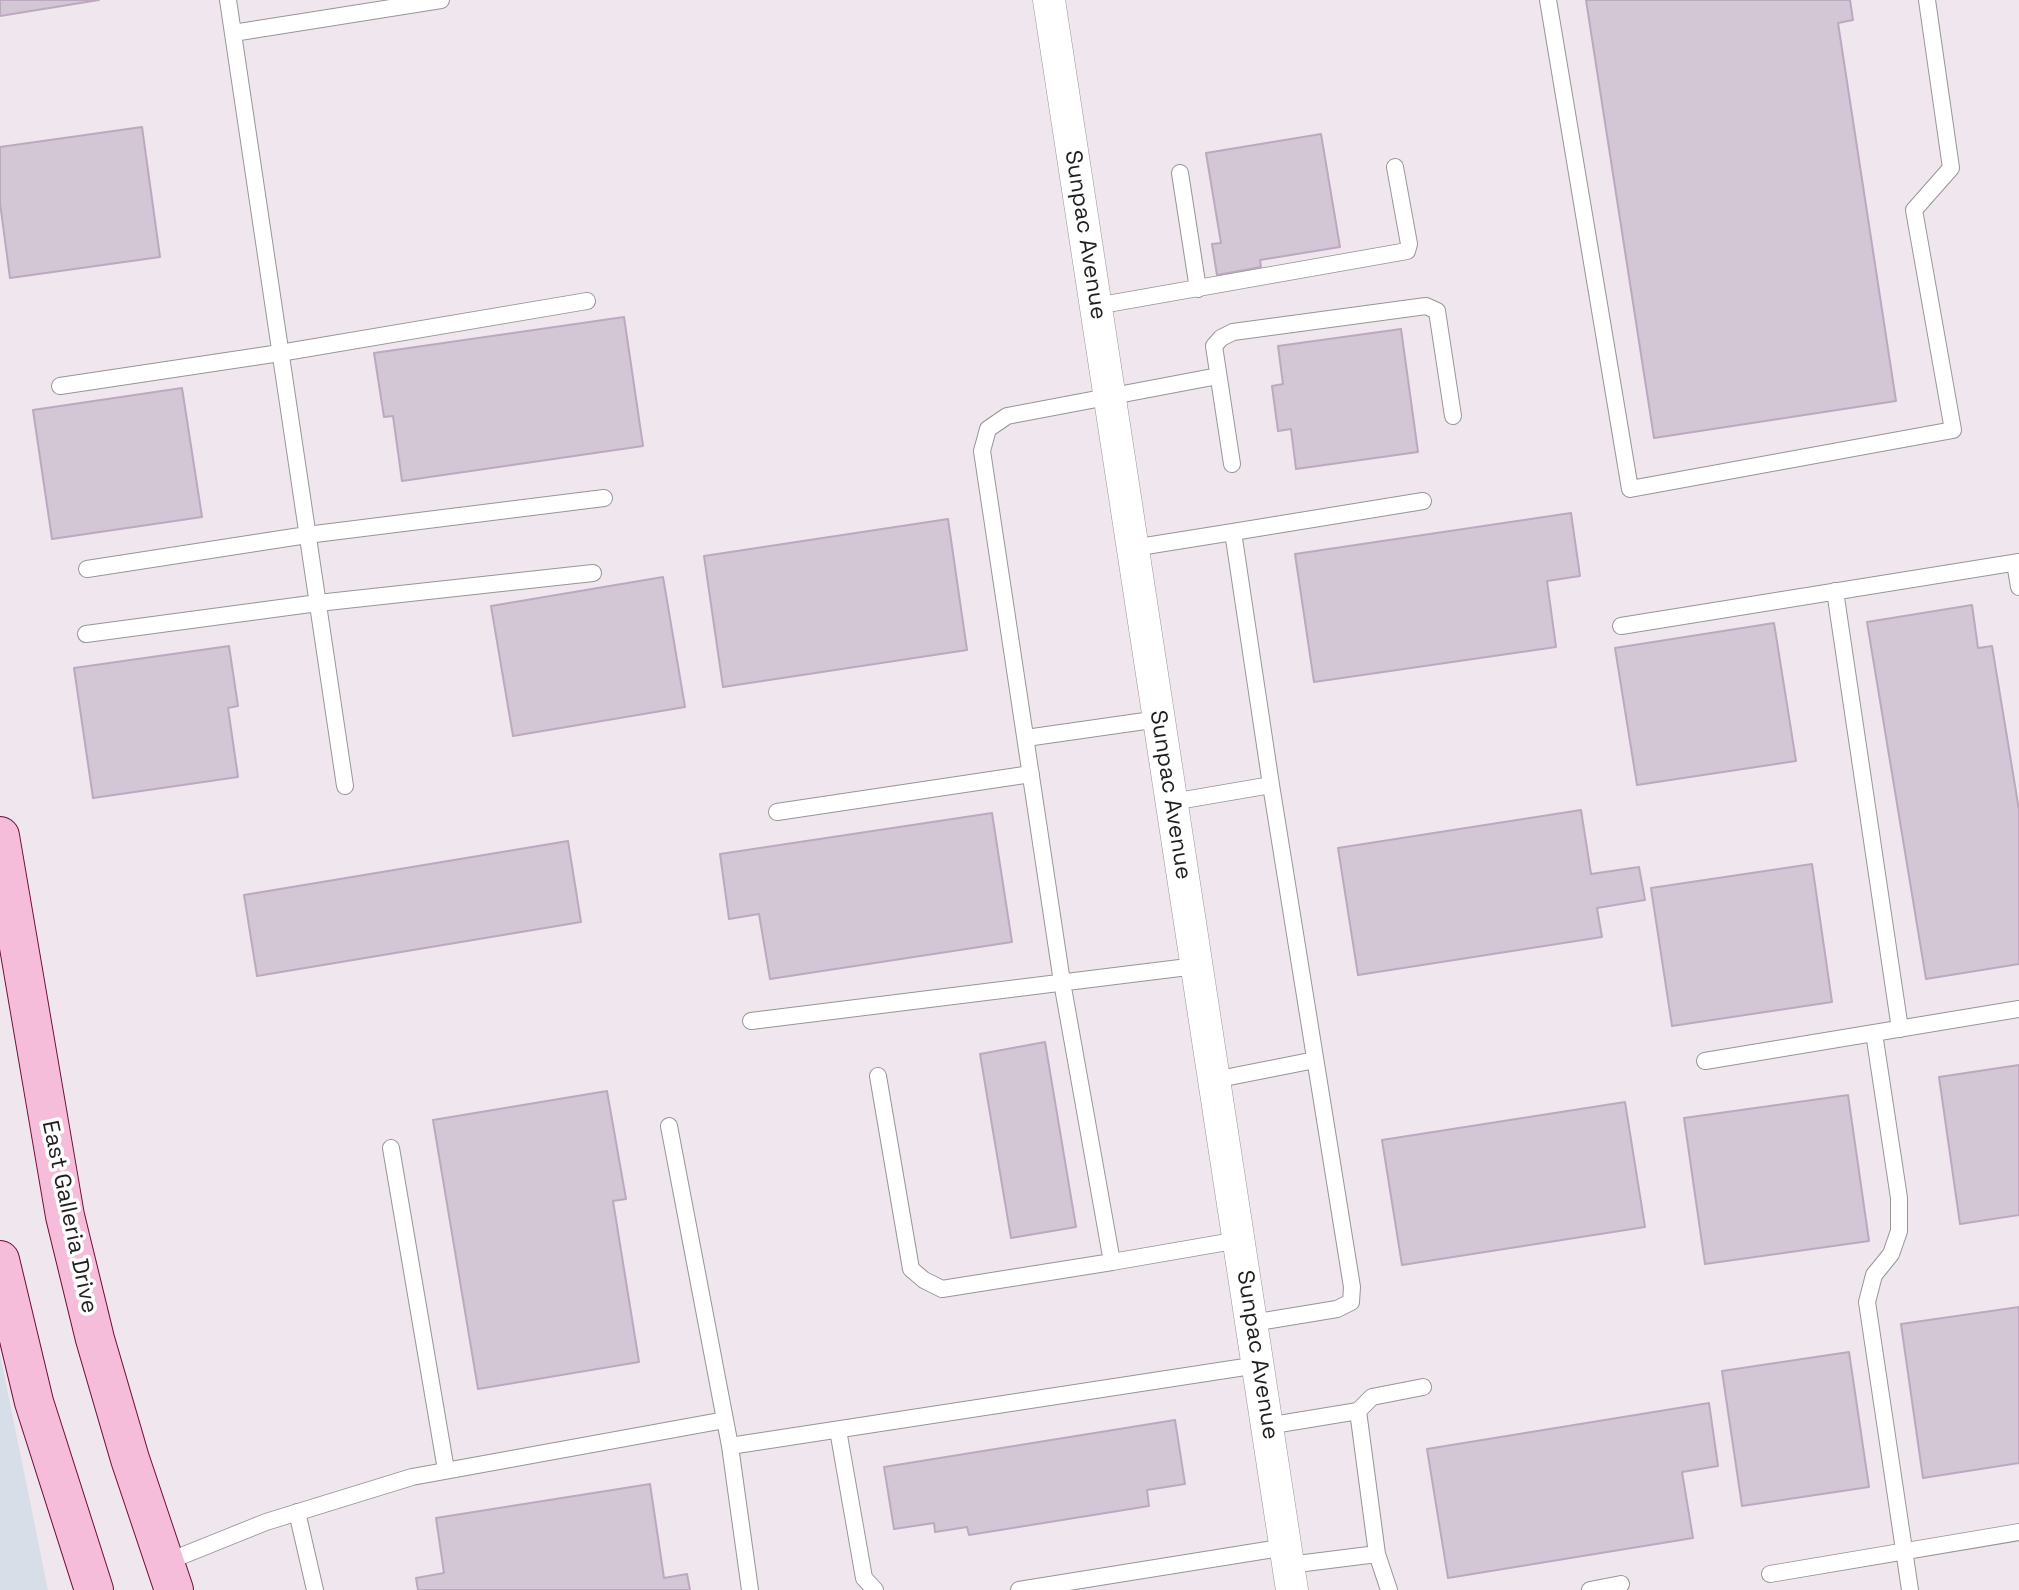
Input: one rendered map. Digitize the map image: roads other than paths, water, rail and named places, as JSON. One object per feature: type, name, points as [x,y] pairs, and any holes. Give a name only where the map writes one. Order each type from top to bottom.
[{"type":"main road","name":"East Galleria Drive","points":[[0,836],[65,1216],[95,1339],[130,1459],[169,1577]]},
{"type":"main road","points":[[0,1260],[34,1402],[94,1590]]},
{"type":"street","name":"Sunpac Avenue","points":[[1049,0],[1289,1567]]},
{"type":"lane","points":[[228,0],[345,786]]},
{"type":"lane","points":[[233,33],[441,0]]},
{"type":"lane","points":[[1548,0],[1630,489],[1953,430],[1914,210],[1951,168],[1927,0]]},
{"type":"lane","points":[[1096,306],[1407,251],[1409,244],[1395,167]]},
{"type":"lane","points":[[1181,173],[1198,289]]},
{"type":"lane","points":[[60,386],[280,353],[587,301]]},
{"type":"lane","points":[[1232,464],[1214,346],[1221,338],[1233,332],[1426,306],[1437,311],[1453,416]]},
{"type":"lane","points":[[1112,1262],[1062,982],[982,451],[988,429],[1007,416],[1218,376]]},
{"type":"lane","points":[[87,569],[307,536],[604,498]]},
{"type":"lane","points":[[1133,548],[1423,501]]},
{"type":"lane","points":[[1233,531],[1352,1287],[1351,1302],[1337,1309],[1252,1323]]},
{"type":"lane","points":[[1620,626],[2017,563],[2019,587]]},
{"type":"lane","points":[[86,634],[317,603],[593,573]]},
{"type":"lane","points":[[1835,590],[1900,1029]]},
{"type":"lane","points":[[1026,738],[1158,719]]},
{"type":"lane","points":[[776,812],[1031,775]]},
{"type":"lane","points":[[1172,802],[1271,785]]},
{"type":"lane","points":[[751,1021],[1196,966]]},
{"type":"lane","points":[[1705,1061],[2019,1009]]},
{"type":"lane","points":[[1874,1033],[1899,1198],[1899,1231],[1891,1255],[1874,1275],[1867,1302],[1910,1590]]},
{"type":"lane","points":[[1214,1080],[1315,1060]]},
{"type":"lane","points":[[878,1076],[911,1269],[942,1289],[1239,1240]]},
{"type":"lane","points":[[669,1126],[730,1446],[750,1590]]},
{"type":"lane","points":[[391,1148],[446,1471]]},
{"type":"lane","points":[[730,1446],[1258,1365]]},
{"type":"lane","points":[[1267,1426],[1358,1411],[1373,1397],[1423,1387]]},
{"type":"lane","points":[[1358,1411],[1377,1554],[1389,1590]]},
{"type":"lane","points":[[169,1577],[266,1522],[400,1480],[725,1420]]},
{"type":"lane","points":[[838,1430],[864,1578],[875,1590]]},
{"type":"lane","points":[[297,1512],[314,1590]]},
{"type":"lane","points":[[1770,1574],[2019,1532]]},
{"type":"lane","points":[[1019,1590],[1289,1567],[1377,1554]]},
{"type":"lane","points":[[1590,1590],[1621,1584]]}]
